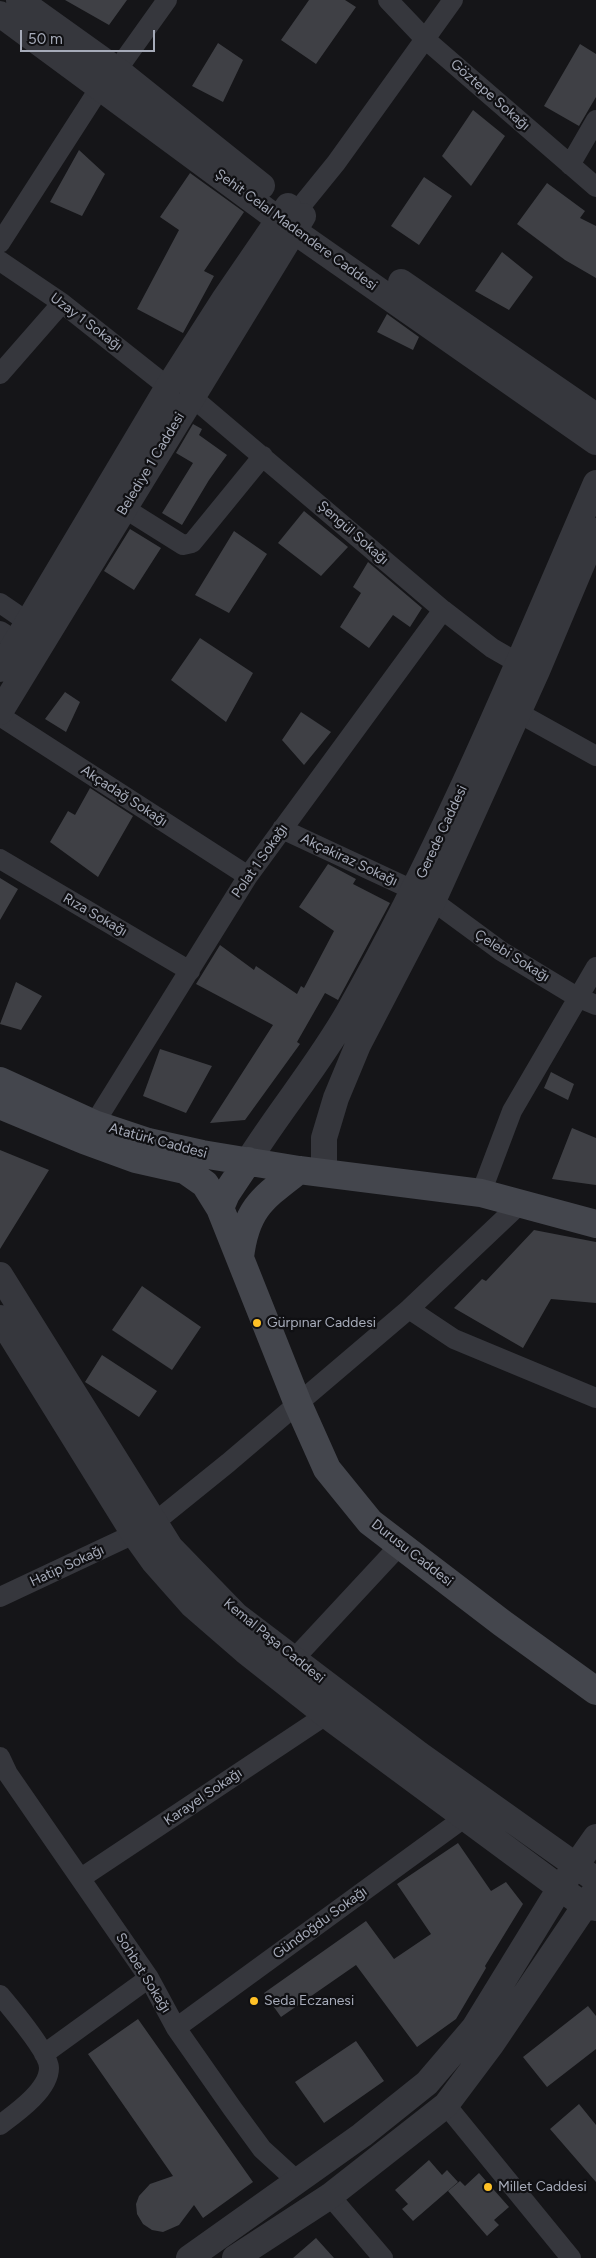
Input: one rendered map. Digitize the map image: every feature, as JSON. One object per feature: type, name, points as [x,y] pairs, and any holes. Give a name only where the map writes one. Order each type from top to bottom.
[{"type":"main road","name":"Atatürk Caddesi","points":[[0,1081],[94,1124],[148,1142],[202,1154],[312,1172]]},
{"type":"main road","name":"Atatürk Caddesi","points":[[0,1105],[84,1140],[136,1159],[186,1170],[205,1184],[220,1208],[240,1256]]},
{"type":"main road","points":[[220,1208],[248,1161]]},
{"type":"main road","points":[[240,1256],[246,1225],[270,1191],[312,1172],[481,1193],[596,1224]]},
{"type":"main road","name":"Durusu Caddesi","points":[[240,1256],[298,1404],[327,1469],[370,1522],[596,1690]]},
{"type":"street","name":"Şehit Celal Madendere Caddesi","points":[[19,0],[109,78],[292,217],[596,442]]},
{"type":"street","points":[[0,243],[109,78],[167,0]]},
{"type":"street","name":"Göztepe Sokağı","points":[[388,0],[425,38],[596,187]]},
{"type":"street","points":[[292,217],[336,163],[453,0]]},
{"type":"street","name":"Şehit Celal Madendere Caddesi","points":[[0,14],[109,78]]},
{"type":"street","points":[[570,165],[596,120]]},
{"type":"street","name":"Şehit Celal Madendere Caddesi","points":[[292,217],[596,416]]},
{"type":"street","name":"Belediye 1 Caddesi","points":[[0,714],[25,636],[168,387],[225,298],[292,217]]},
{"type":"street","name":"Belediye 1 Caddesi","points":[[0,669],[124,508],[192,397],[292,217]]},
{"type":"street","name":"Uzay 1 Sokağı","points":[[0,261],[62,303],[168,387]]},
{"type":"street","points":[[0,374],[62,303]]},
{"type":"street","name":"Şengül Sokağı","points":[[192,397],[443,610],[492,648],[527,667]]},
{"type":"street","points":[[124,508],[183,545],[192,543],[263,456]]},
{"type":"street","name":"Gerede Caddesi","points":[[248,1161],[265,1134],[304,1082],[424,896],[517,712],[527,667],[596,483]]},
{"type":"street","name":"Gerede Caddesi","points":[[312,1172],[336,1098],[424,896],[527,667],[596,532]]},
{"type":"street","points":[[0,603],[25,636]]},
{"type":"street","name":"Polat 1 Sokağı","points":[[94,1124],[248,876],[443,610]]},
{"type":"street","points":[[517,712],[596,756]]},
{"type":"street","name":"Akçadağ Sokağı","points":[[0,714],[248,876]]},
{"type":"street","name":"Akçakiraz Sokağı","points":[[282,828],[424,896]]},
{"type":"street","name":"Rıza Sokağı","points":[[0,859],[190,971]]},
{"type":"street","name":"Çelebi Sokağı","points":[[424,896],[501,951],[577,997],[596,1005]]},
{"type":"street","points":[[481,1193],[512,1111],[596,967]]},
{"type":"street","name":"Hatip Sokağı","points":[[0,1597],[145,1528],[298,1404],[409,1309],[520,1204]]},
{"type":"street","name":"Kemal Paşa Caddesi","points":[[0,1275],[145,1528],[154,1562],[192,1604],[245,1651],[326,1715],[464,1818],[560,1888],[592,1901]]},
{"type":"street","points":[[409,1309],[454,1339],[596,1398]]},
{"type":"street","name":"Kemal Paşa Caddesi","points":[[0,1318],[145,1528],[170,1546],[236,1615],[419,1754],[586,1873]]},
{"type":"street","points":[[294,1659],[400,1545]]},
{"type":"street","name":"Karayel Sokağı","points":[[81,1878],[326,1715]]},
{"type":"street","name":"Sohbet Sokağı","points":[[3,1770],[81,1878],[149,1978],[176,2028],[262,2148],[297,2181]]},
{"type":"street","name":"Gündoğdu Sokağı","points":[[176,2028],[464,1818]]},
{"type":"street","points":[[189,2258],[362,2135],[427,2083],[474,2028],[560,1888],[586,1873],[596,1837]]},
{"type":"street","points":[[235,2258],[330,2196],[446,2105],[491,2045],[592,1901]]},
{"type":"street","points":[[44,2054],[149,1978]]},
{"type":"street","points":[[0,1995],[44,2054],[49,2069],[46,2080],[23,2107],[0,2125]]},
{"type":"street","points":[[427,2083],[571,2258]]},
{"type":"street","points":[[330,2196],[383,2258]]},
{"type":"building","points":[[65,0],[127,0],[109,25]]},
{"type":"building","points":[[309,0],[345,0],[356,7],[316,64],[281,40]]},
{"type":"building","points":[[218,43],[243,60],[223,102],[192,86]]},
{"type":"building","points":[[580,44],[596,54],[596,97],[579,126],[544,106]]},
{"type":"building","points":[[473,110],[505,136],[471,186],[442,156]]},
{"type":"building","points":[[79,150],[105,174],[82,216],[50,202]]},
{"type":"building","points":[[190,173],[244,212],[204,271],[214,276],[183,333],[137,309],[179,230],[160,217]]},
{"type":"building","points":[[424,177],[452,196],[419,245],[391,226]]},
{"type":"building","points":[[547,183],[585,211],[580,218],[596,226],[596,278],[565,260],[517,224]]},
{"type":"building","points":[[502,252],[533,277],[509,310],[475,291]]},
{"type":"building","points":[[387,314],[419,337],[413,350],[377,332]]},
{"type":"building","points":[[193,424],[202,429],[199,435],[227,455],[209,480],[182,525],[162,513],[193,463],[176,453]]},
{"type":"building","points":[[304,511],[348,547],[321,576],[278,543]]},
{"type":"building","points":[[130,529],[161,548],[134,590],[104,571]]},
{"type":"building","points":[[234,531],[267,554],[229,613],[195,595]]},
{"type":"building","points":[[368,562],[422,608],[410,627],[393,615],[369,648],[340,627],[361,593],[353,587]]},
{"type":"building","points":[[200,638],[253,673],[226,722],[171,680]]},
{"type":"building","points":[[65,692],[80,702],[66,732],[45,719]]},
{"type":"building","points":[[301,712],[331,732],[304,765],[282,740]]},
{"type":"building","points":[[90,788],[133,816],[98,877],[50,842],[68,811],[75,815]]},
{"type":"building","points":[[328,864],[356,879],[353,884],[390,903],[338,1000],[325,993],[297,1042],[300,1044],[245,1120],[210,1123],[273,1025],[196,984],[220,945],[254,970],[256,966],[297,994],[301,986],[304,988],[334,931],[299,907]]},
{"type":"building","points":[[0,878],[18,889],[0,920]]},
{"type":"building","points":[[16,982],[42,996],[21,1030],[0,1024]]},
{"type":"building","points":[[160,1049],[212,1066],[186,1113],[143,1096]]},
{"type":"building","points":[[551,1072],[574,1084],[568,1100],[544,1088]]},
{"type":"building","points":[[572,1128],[596,1138],[596,1185],[552,1179]]},
{"type":"building","points":[[0,1150],[49,1170],[0,1249]]},
{"type":"building","points":[[534,1230],[596,1242],[596,1303],[551,1299],[523,1348],[454,1308],[482,1279],[486,1281]]},
{"type":"building","points":[[142,1286],[201,1327],[172,1370],[112,1330]]},
{"type":"building","points":[[102,1355],[157,1391],[139,1417],[85,1382]]},
{"type":"building","points":[[458,1843],[491,1891],[506,1882],[523,1904],[485,1966],[486,1968],[456,2019],[417,2047],[356,1965],[281,2017],[264,1993],[366,1921],[394,1959],[431,1934],[397,1884]]},
{"type":"building","points":[[588,2006],[596,2016],[596,2049],[547,2087],[523,2057]]},
{"type":"building","points":[[138,2019],[253,2182],[203,2218],[194,2205],[179,2225],[163,2232],[152,2230],[143,2224],[137,2214],[136,2204],[139,2196],[150,2184],[173,2176],[88,2054]]},
{"type":"building","points":[[356,2041],[384,2081],[324,2123],[295,2082]]},
{"type":"building","points":[[579,2104],[596,2125],[596,2182],[550,2129]]},
{"type":"building","points":[[429,2160],[442,2175],[447,2170],[458,2182],[413,2221],[402,2209],[408,2204],[395,2190]]},
{"type":"building","points":[[479,2173],[509,2207],[494,2220],[499,2225],[487,2236],[448,2191],[460,2181],[465,2186]]},
{"type":"building","points":[[316,2238],[334,2258],[293,2258]]},
{"type":"place","name":"Gürpınar Caddesi","points":[[257,1323]]},
{"type":"place","name":"Seda Eczanesi","points":[[254,2001]]},
{"type":"place","name":"Millet Caddesi","points":[[488,2187]]}]
